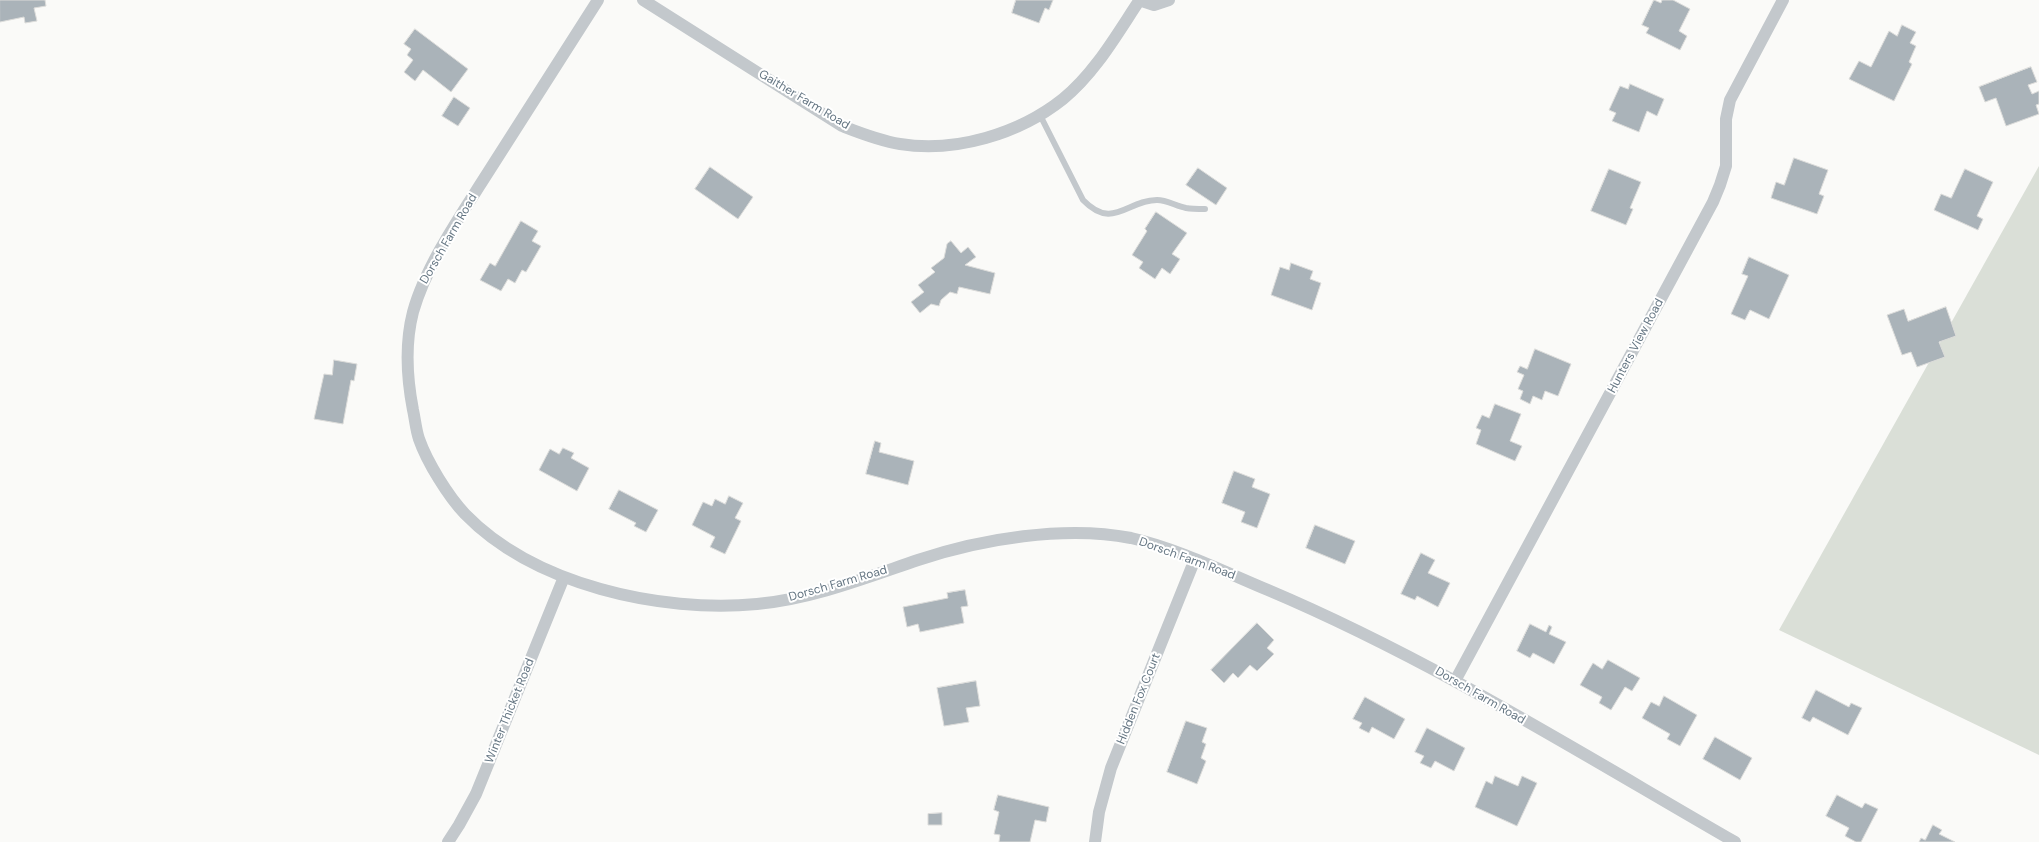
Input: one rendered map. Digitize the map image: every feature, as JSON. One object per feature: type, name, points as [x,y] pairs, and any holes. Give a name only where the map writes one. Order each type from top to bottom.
[{"type":"street","name":"Dorsch Farm Road","points":[[598,0],[457,221],[422,286],[412,317],[408,350],[410,394],[419,438],[441,482],[464,513],[489,534],[518,555],[564,577],[656,602],[707,606],[758,604],[810,594],[867,578],[924,558],[983,544],[1044,534],[1093,533],[1135,539],[1195,559],[1317,611],[1388,645],[1455,681],[1735,842]]},
{"type":"street","name":"Gaither Farm Road","points":[[643,0],[842,126],[872,137],[900,144],[935,146],[973,141],[1008,132],[1040,115],[1063,98],[1086,76],[1110,44],[1139,0],[1154,5],[1169,0]]},
{"type":"street","name":"Hunters View Road","points":[[1455,681],[1713,202],[1726,166],[1726,119],[1730,100],[1783,0]]},
{"type":"street","name":"Hidden Fox Court","points":[[1095,842],[1099,812],[1112,768],[1195,559]]},
{"type":"street","name":"Winter Thicket Road","points":[[448,842],[476,794],[564,577]]},
{"type":"lane","points":[[1040,115],[1084,200],[1093,210],[1104,214],[1116,213],[1152,200],[1158,200],[1187,208],[1205,209]]},
{"type":"shaded area","points":[[2039,166],[2039,755],[1779,630]]},
{"type":"building","points":[[0,0],[45,0],[46,6],[34,8],[37,21],[25,23],[24,17],[0,22]]},
{"type":"building","points":[[1016,0],[1053,0],[1049,10],[1045,8],[1039,23],[1012,13]]},
{"type":"building","points":[[1654,0],[1661,3],[1662,0],[1673,0],[1690,9],[1679,31],[1687,36],[1680,50],[1646,33],[1649,28],[1642,25]]},
{"type":"building","points":[[1902,25],[1916,32],[1910,43],[1916,46],[1909,62],[1912,64],[1894,101],[1849,79],[1859,61],[1871,67],[1889,31],[1897,36]]},
{"type":"building","points":[[415,29],[468,69],[451,92],[423,70],[415,81],[404,72],[413,60],[407,55],[411,49],[404,44]]},
{"type":"building","points":[[2031,67],[2037,82],[2028,85],[2032,94],[2039,91],[2039,104],[2036,105],[2039,114],[2006,126],[1996,98],[1985,102],[1979,87]]},
{"type":"building","points":[[1630,84],[1664,99],[1657,116],[1647,111],[1639,132],[1612,121],[1616,113],[1609,110],[1620,86],[1628,89]]},
{"type":"building","points":[[454,97],[470,108],[458,126],[442,116]]},
{"type":"building","points":[[1794,158],[1828,170],[1819,194],[1824,196],[1817,214],[1771,198],[1776,182],[1784,185]]},
{"type":"building","points":[[710,167],[753,197],[738,219],[695,189]]},
{"type":"building","points":[[1198,168],[1227,188],[1216,205],[1186,185]]},
{"type":"building","points":[[1609,169],[1641,182],[1630,208],[1633,209],[1626,225],[1591,211]]},
{"type":"building","points":[[1965,169],[1993,182],[1977,216],[1983,219],[1978,230],[1934,210],[1941,194],[1951,198]]},
{"type":"building","points":[[1156,212],[1187,233],[1172,254],[1180,259],[1170,274],[1162,268],[1155,279],[1139,268],[1143,262],[1132,255],[1147,231],[1145,229]]},
{"type":"building","points":[[521,221],[538,231],[532,241],[541,246],[526,272],[522,270],[515,283],[508,279],[501,291],[480,280],[490,263],[495,266]]},
{"type":"building","points":[[951,241],[961,253],[968,247],[976,257],[965,265],[995,273],[990,294],[959,287],[957,294],[950,292],[941,300],[939,306],[931,304],[920,313],[911,302],[924,292],[918,285],[935,272],[931,268],[944,258],[947,244]]},
{"type":"building","points":[[1749,257],[1789,275],[1769,319],[1750,310],[1745,320],[1731,314],[1748,276],[1742,274]]},
{"type":"building","points":[[1291,263],[1313,271],[1310,279],[1321,283],[1312,310],[1271,295],[1280,267],[1289,270]]},
{"type":"building","points":[[1946,307],[1956,336],[1939,342],[1945,357],[1917,367],[1911,352],[1902,355],[1887,315],[1904,309],[1908,321]]},
{"type":"building","points":[[1535,349],[1571,364],[1558,396],[1545,391],[1542,400],[1533,396],[1530,404],[1520,399],[1523,391],[1518,389],[1524,375],[1517,372],[1520,366],[1527,369]]},
{"type":"building","points":[[334,360],[357,364],[354,381],[351,380],[343,424],[314,419],[324,374],[332,375]]},
{"type":"building","points":[[1495,404],[1521,414],[1510,441],[1522,446],[1515,461],[1476,444],[1481,430],[1476,428],[1482,415],[1489,418]]},
{"type":"building","points":[[875,441],[881,443],[879,452],[914,461],[908,485],[866,474]]},
{"type":"building","points":[[563,448],[574,453],[571,458],[589,468],[577,491],[539,470],[550,449],[559,454]]},
{"type":"building","points":[[1234,471],[1255,479],[1252,487],[1270,494],[1257,528],[1241,522],[1245,512],[1222,503]]},
{"type":"building","points":[[619,490],[658,510],[646,532],[634,526],[636,523],[609,509]]},
{"type":"building","points":[[729,496],[743,503],[735,518],[741,521],[725,554],[710,547],[715,537],[692,525],[703,502],[712,506],[715,499],[725,504]]},
{"type":"building","points":[[1315,525],[1355,541],[1345,564],[1306,548]]},
{"type":"building","points":[[1421,553],[1435,560],[1428,573],[1450,583],[1438,607],[1417,596],[1415,600],[1401,594]]},
{"type":"building","points":[[965,590],[968,606],[961,607],[964,623],[920,632],[918,624],[907,627],[903,607],[948,598],[947,593]]},
{"type":"building","points":[[1257,623],[1274,640],[1267,648],[1274,654],[1257,671],[1250,665],[1238,678],[1233,673],[1224,683],[1211,670]]},
{"type":"building","points":[[1530,624],[1546,632],[1549,625],[1552,627],[1549,634],[1566,642],[1554,664],[1533,653],[1530,658],[1517,651]]},
{"type":"building","points":[[1608,660],[1640,678],[1632,691],[1625,687],[1611,710],[1599,703],[1602,697],[1580,685],[1593,663],[1602,669]]},
{"type":"building","points":[[976,681],[980,706],[966,708],[969,722],[944,726],[937,688]]},
{"type":"building","points":[[1816,690],[1849,707],[1851,703],[1862,708],[1848,735],[1813,717],[1810,722],[1802,718]]},
{"type":"building","points":[[1664,696],[1697,715],[1680,746],[1667,739],[1670,734],[1642,718],[1651,702],[1659,706]]},
{"type":"building","points":[[1365,697],[1405,719],[1394,739],[1372,727],[1369,733],[1359,728],[1362,723],[1353,719]]},
{"type":"building","points":[[1186,721],[1207,728],[1202,742],[1206,744],[1201,758],[1206,761],[1197,784],[1167,772]]},
{"type":"building","points":[[1427,728],[1465,748],[1454,771],[1435,761],[1431,768],[1420,763],[1424,756],[1415,752]]},
{"type":"building","points":[[1715,737],[1752,758],[1740,780],[1703,759]]},
{"type":"building","points":[[1495,776],[1518,786],[1522,776],[1537,783],[1517,826],[1475,807],[1486,781],[1492,784]]},
{"type":"building","points":[[998,795],[1049,807],[1046,822],[1035,820],[1030,842],[999,842],[1000,835],[994,834],[999,812],[994,810]]},
{"type":"building","points":[[1837,795],[1862,808],[1865,803],[1878,809],[1861,842],[1856,842],[1845,836],[1849,828],[1826,816]]},
{"type":"building","points":[[942,813],[942,825],[928,825],[928,814]]},
{"type":"building","points":[[1933,825],[1942,830],[1939,834],[1955,842],[1919,842],[1921,838],[1925,840]]}]
